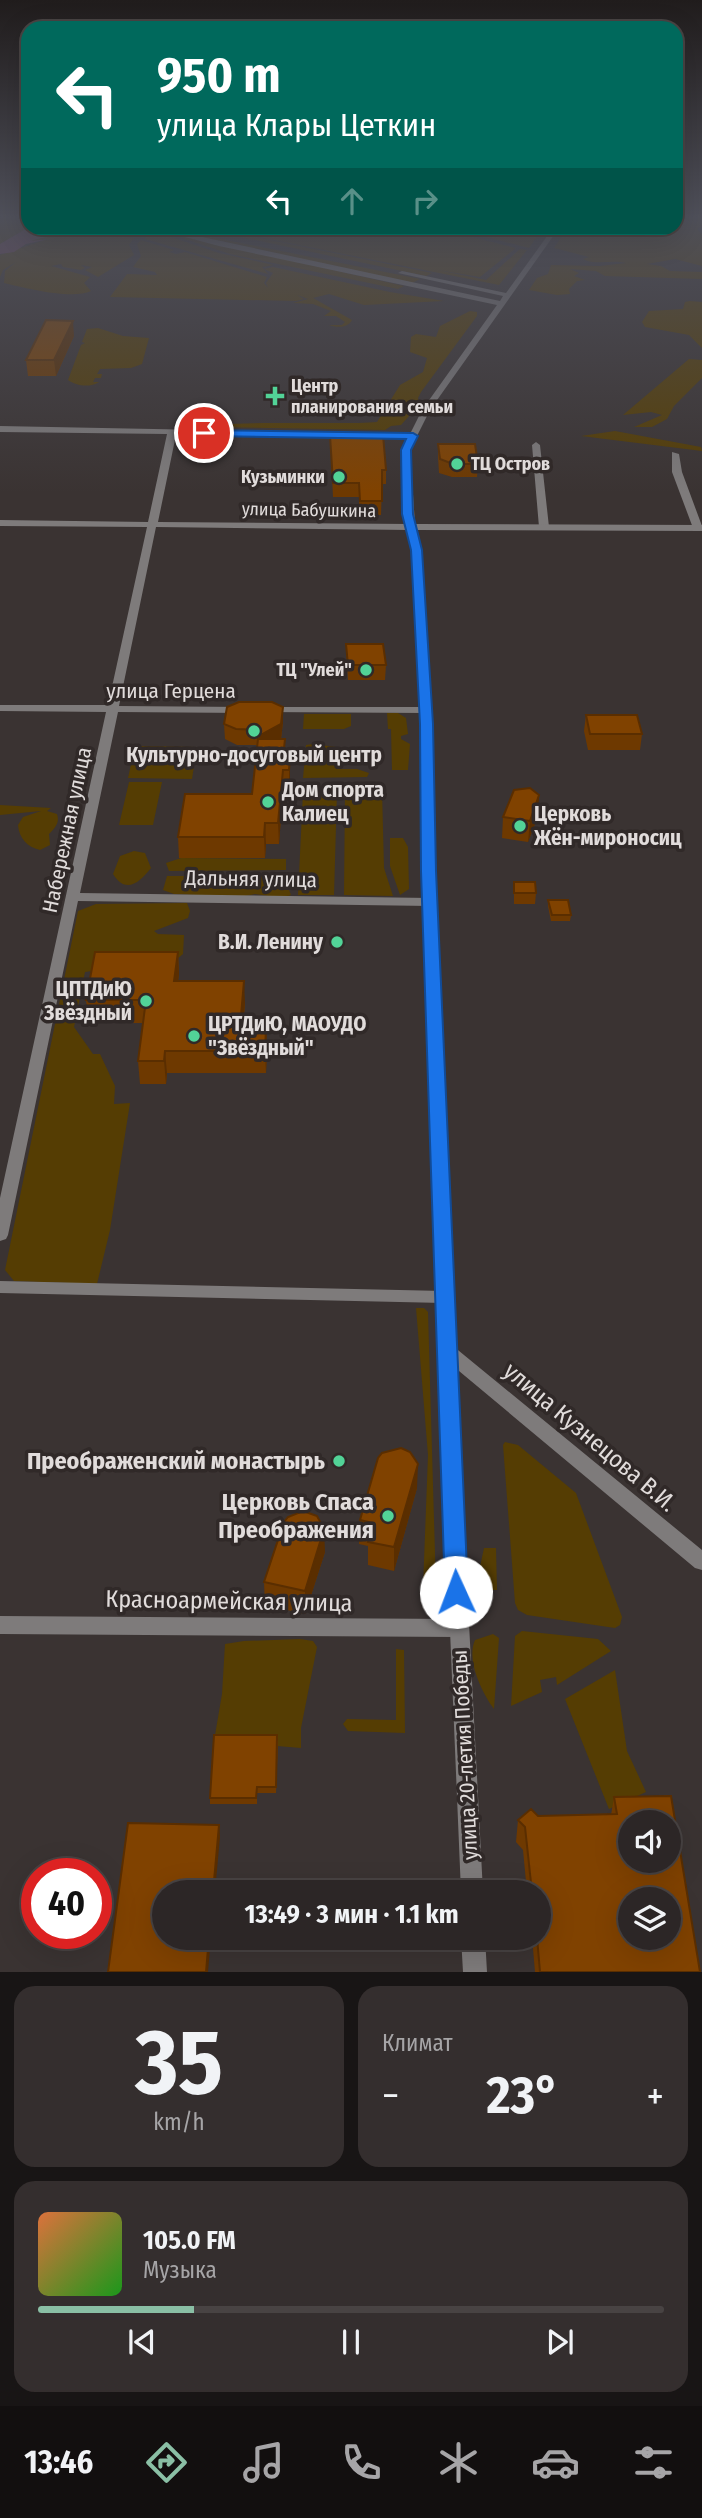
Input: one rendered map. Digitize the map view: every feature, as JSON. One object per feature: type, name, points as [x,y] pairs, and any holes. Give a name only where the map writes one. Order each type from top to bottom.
[{"type":"street","name":"улица 20-летия Победы","points":[[471,1880],[444,1297],[426,710],[416,550],[410,527],[406,450],[426,410],[496,309]]},
{"type":"street","points":[[0,429],[413,436]]},
{"type":"street","name":"Набережная улица","points":[[0,1235],[172,432]]},
{"type":"street","points":[[536,445],[544,527]]},
{"type":"street","points":[[675,454],[677,472],[700,528]]},
{"type":"street","name":"улица Бабушкина","points":[[0,523],[700,528]]},
{"type":"street","name":"улица Герцена","points":[[0,708],[112,711],[426,710]]},
{"type":"street","name":"Дальняя улица","points":[[72,897],[430,902]]},
{"type":"street","points":[[0,1287],[444,1297]]},
{"type":"street","name":"улица Кузнецова В.И.","points":[[447,1351],[702,1562]]},
{"type":"street","name":"Красноармейская улица","points":[[0,1625],[458,1628]]},
{"type":"street","points":[[474,1950],[475,1972]]},
{"type":"shaded area","points":[[326,309],[333,309],[352,320],[345,326],[329,325],[342,325],[345,322],[336,316],[324,316],[331,311]]},
{"type":"shaded area","points":[[702,309],[702,348],[689,335],[645,327],[642,322],[649,311]]},
{"type":"shaded area","points":[[470,311],[477,312],[477,316],[421,392],[418,398],[420,404],[401,425],[385,430],[210,427],[237,424],[377,422],[400,385],[423,372],[427,358],[410,352],[411,337],[416,334],[436,337],[440,326]]},
{"type":"shaded area","points":[[98,328],[123,336],[149,338],[142,364],[131,368],[100,369],[97,374],[102,374],[101,378],[95,378],[93,382],[99,382],[91,385],[83,386],[71,382],[68,380],[81,345],[85,343],[82,342],[87,329]]},
{"type":"shaded area","points":[[689,359],[702,360],[702,378],[674,406],[667,419],[652,427],[634,427],[662,415],[651,412],[623,415]]},
{"type":"shaded area","points":[[615,431],[701,447],[702,451],[581,436]]},
{"type":"shaded area","points":[[387,713],[398,713],[406,718],[408,734],[401,736],[401,739],[410,744],[408,770],[392,770],[391,729],[388,729]]},
{"type":"shaded area","points":[[304,714],[351,714],[351,726],[344,729],[303,729]]},
{"type":"shaded area","points":[[306,745],[336,747],[339,769],[357,769],[369,773],[367,777],[303,778]]},
{"type":"shaded area","points":[[135,746],[197,747],[192,779],[128,778]]},
{"type":"shaded area","points":[[129,782],[162,782],[153,825],[119,825]]},
{"type":"shaded area","points":[[382,790],[384,868],[393,896],[344,895],[345,791]]},
{"type":"shaded area","points":[[337,791],[334,895],[298,895],[303,792]]},
{"type":"shaded area","points":[[0,805],[51,808],[47,811],[57,814],[58,820],[49,834],[50,845],[40,850],[31,847],[22,838],[19,830],[18,825],[23,817],[41,811],[0,815]]},
{"type":"shaded area","points":[[390,838],[403,838],[408,847],[409,889],[400,895],[390,866]]},
{"type":"shaded area","points":[[134,851],[145,853],[151,868],[138,882],[123,884],[113,874],[120,856]]},
{"type":"shaded area","points":[[181,858],[286,859],[286,870],[169,871],[166,863]]},
{"type":"shaded area","points":[[167,876],[284,876],[291,895],[282,898],[255,894],[241,897],[174,894],[163,890]]},
{"type":"shaded area","points":[[187,903],[190,911],[188,918],[154,931],[158,934],[184,935],[183,954],[152,966],[85,972],[74,1027],[93,1054],[100,1054],[115,1086],[114,1104],[130,1103],[110,1230],[97,1284],[14,1281],[5,1270],[78,911],[96,904]]},
{"type":"shaded area","points":[[416,1308],[424,1308],[428,1312],[436,1588],[423,1588],[428,1455]]},
{"type":"shaded area","points":[[505,1442],[518,1445],[576,1493],[622,1617],[620,1625],[615,1628],[527,1615],[518,1610],[515,1603],[503,1445]]},
{"type":"shaded area","points":[[484,1548],[496,1548],[497,1590],[475,1590]]},
{"type":"shaded area","points":[[522,1631],[598,1639],[611,1651],[557,1685],[556,1677],[540,1680],[542,1692],[511,1706],[515,1636]]},
{"type":"shaded area","points":[[493,1634],[499,1638],[494,1709],[480,1685],[472,1657],[475,1640]]},
{"type":"shaded area","points":[[300,1639],[313,1641],[317,1647],[301,1728],[301,1748],[277,1746],[277,1741],[214,1741],[222,1694],[225,1644]]},
{"type":"shaded area","points":[[396,1649],[404,1650],[405,1733],[348,1731],[343,1724],[347,1719],[396,1720]]},
{"type":"shaded area","points":[[615,1670],[627,1751],[646,1792],[609,1809],[565,1699]]},
{"type":"building","points":[[46,320],[73,321],[54,360],[26,360]]},
{"type":"building","points":[[330,435],[383,435],[386,470],[382,470],[382,501],[360,501],[359,483],[333,483]]},
{"type":"building","points":[[438,444],[475,444],[478,464],[453,464],[440,459]]},
{"type":"building","points":[[346,644],[383,644],[386,665],[348,665]]},
{"type":"building","points":[[239,702],[272,702],[283,707],[281,724],[259,736],[259,730],[236,729],[224,724],[227,707]]},
{"type":"building","points":[[586,715],[637,715],[642,734],[590,734]]},
{"type":"building","points":[[258,739],[285,739],[283,758],[290,758],[289,770],[283,770],[278,823],[265,823],[264,837],[178,837],[185,794],[252,794]]},
{"type":"building","points":[[530,788],[539,795],[530,821],[503,817],[514,790]]},
{"type":"building","points":[[514,882],[535,882],[536,893],[514,893]]},
{"type":"building","points":[[548,900],[568,900],[571,915],[552,915]]},
{"type":"building","name":"ЦРТДиЮ, МАОУДО \"Звёздный\"","points":[[95,952],[178,952],[174,981],[244,981],[240,1027],[266,1027],[265,1051],[165,1051],[164,1061],[138,1061],[146,1000],[86,1000]]},
{"type":"building","name":"Церковь Спаса Преображения","points":[[401,1448],[410,1452],[418,1464],[394,1547],[368,1542],[373,1523],[360,1520],[378,1458],[382,1453]]},
{"type":"building","points":[[303,1511],[317,1516],[324,1529],[305,1591],[264,1582],[284,1522],[288,1517]]},
{"type":"building","points":[[214,1735],[277,1735],[276,1787],[257,1787],[256,1798],[210,1798]]},
{"type":"building","points":[[671,1796],[673,1810],[618,1810],[618,1873],[681,1873],[681,1857],[700,1972],[540,1972],[538,1950],[551,1950],[551,1880],[531,1880],[525,1827],[518,1820],[531,1809],[538,1816],[617,1814],[614,1797]]},
{"type":"building","points":[[128,1823],[219,1825],[214,1880],[152,1880],[152,1950],[208,1950],[206,1972],[108,1972]]},
{"type":"place","name":"Центр планирования семьи","points":[[275,396]]},
{"type":"place","name":"ТЦ Остров","points":[[457,464]]},
{"type":"place","name":"Кузьминки","points":[[339,477]]},
{"type":"place","name":"ТЦ \"Улей\"","points":[[366,670]]},
{"type":"place","name":"Культурно-досуговый центр","points":[[254,731]]},
{"type":"place","name":"Дом спорта Калиец","points":[[268,802]]},
{"type":"place","name":"Церковь Жён-мироносиц","points":[[520,826]]},
{"type":"place","name":"В.И. Ленину","points":[[337,942]]},
{"type":"place","name":"ЦПТДиЮ Звёздный","points":[[146,1001]]},
{"type":"place","name":"ЦРТДиЮ, МАОУДО \"Звёздный\"","points":[[194,1036]]},
{"type":"place","name":"Преображенский монастырь","points":[[339,1461]]},
{"type":"place","name":"Церковь Спаса Преображения","points":[[388,1516]]},
{"type":"route","points":[[204,433],[413,436],[406,450],[408,514],[416,550],[427,724],[429,871],[456,1592]]}]
